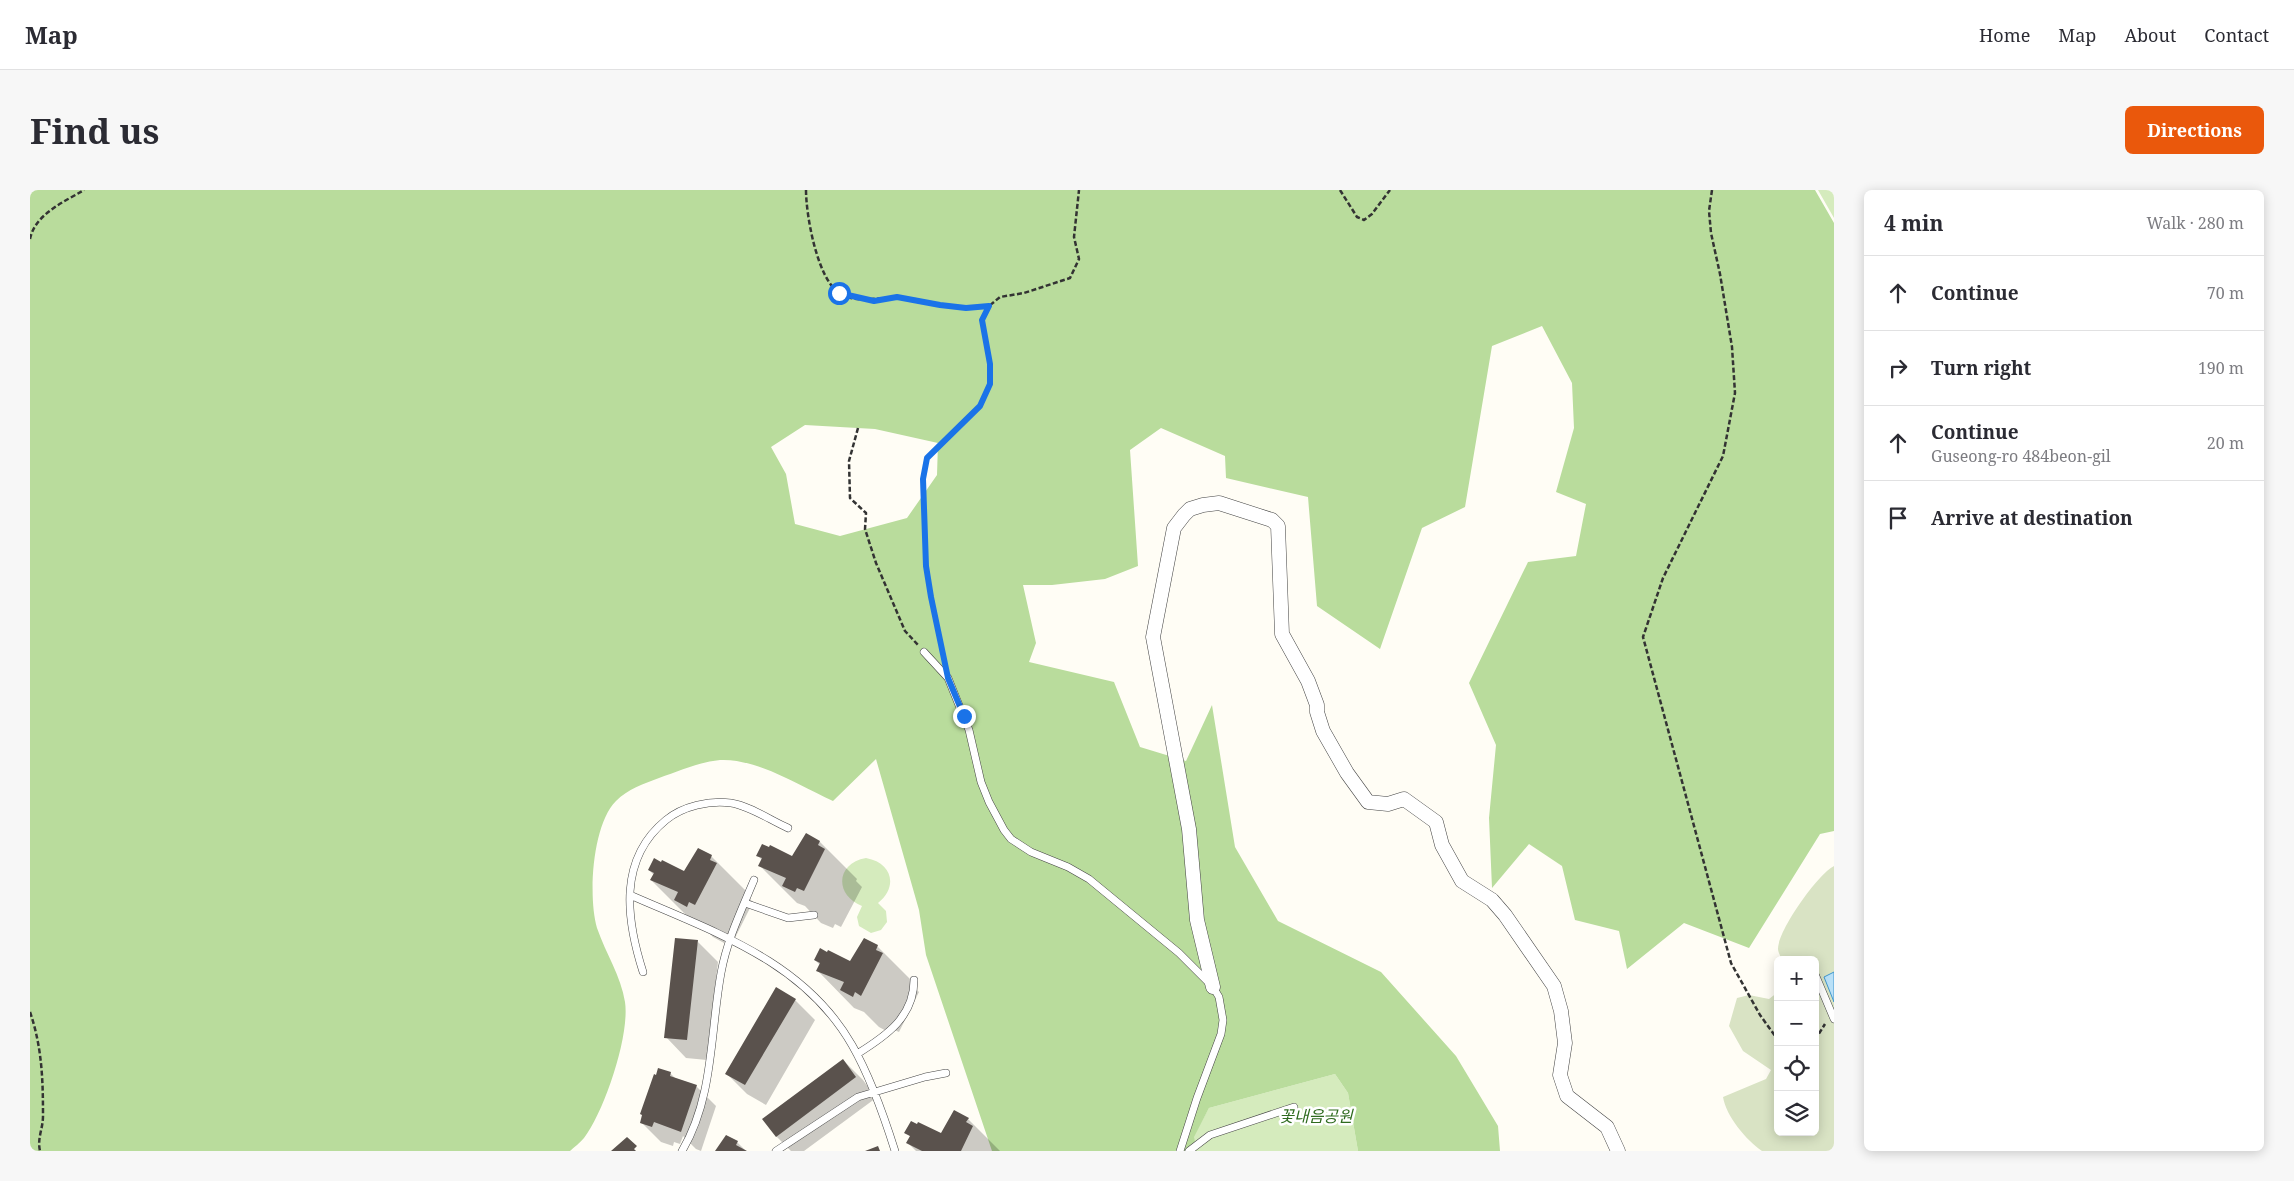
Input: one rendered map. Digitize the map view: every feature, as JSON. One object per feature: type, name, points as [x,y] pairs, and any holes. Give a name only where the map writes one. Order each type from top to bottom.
[{"type":"street","points":[[1213,988],[1197,920],[1189,829],[1153,636],[1174,528],[1190,509],[1219,503],[1272,520],[1278,526],[1282,634],[1308,681],[1317,705],[1317,712],[1323,731],[1347,773],[1368,802],[1388,804],[1404,799],[1436,822],[1442,845],[1462,880],[1492,900],[1505,915],[1554,986],[1561,1011],[1565,1043],[1560,1075],[1567,1096],[1607,1127],[1618,1151]]},
{"type":"lane","points":[[924,652],[948,678],[969,730],[981,782],[1004,830],[1031,852],[1068,867],[1089,879],[1179,953],[1213,988],[1222,1008],[1222,1034],[1196,1098],[1180,1151]]},
{"type":"lane","points":[[643,972],[633,936],[630,895],[633,870],[645,841],[659,826],[683,809],[708,804],[729,803],[788,828]]},
{"type":"lane","points":[[682,1151],[693,1130],[708,1079],[718,990],[729,939],[754,880]]},
{"type":"lane","points":[[630,895],[769,959],[806,988],[833,1017],[857,1054],[895,1151]]},
{"type":"lane","points":[[745,903],[788,918],[814,915]]},
{"type":"lane","points":[[857,1054],[880,1039],[905,1015],[912,998],[914,980]]},
{"type":"lane","points":[[1819,983],[1834,1018]]},
{"type":"lane","points":[[776,1151],[858,1097],[925,1077],[946,1073]]},
{"type":"lane","points":[[1189,1151],[1210,1135],[1294,1107]]},
{"type":"path","points":[[30,239],[32,229],[57,204],[84,190]]},
{"type":"path","points":[[806,190],[809,222],[822,267],[828,281],[839,293],[874,301],[897,297],[966,308],[989,306]]},
{"type":"path","points":[[948,678],[926,566],[923,479],[927,458],[980,406],[990,384],[990,364],[982,320],[989,306],[1000,297],[1024,293],[1070,278],[1079,259],[1074,237],[1079,190]]},
{"type":"path","points":[[1340,190],[1357,216],[1364,220],[1372,214],[1390,190]]},
{"type":"path","points":[[1712,190],[1709,211],[1710,233],[1720,274],[1732,347],[1735,393],[1724,456],[1663,578],[1643,637],[1731,963],[1760,1015],[1774,1034]]},
{"type":"path","points":[[858,428],[849,461],[850,498],[866,513],[865,529],[876,563],[905,631],[924,652]]},
{"type":"path","points":[[30,1012],[38,1034],[43,1066],[43,1119],[38,1142],[40,1151]]},
{"type":"path","points":[[1819,1033],[1824,1025],[1834,1018]]},
{"type":"green space","points":[[30,190],[1815,190],[1834,223],[1834,831],[1820,834],[1749,948],[1684,923],[1627,969],[1619,931],[1575,920],[1562,866],[1529,844],[1492,888],[1489,818],[1496,745],[1469,683],[1528,562],[1576,556],[1586,504],[1556,492],[1574,428],[1572,383],[1542,326],[1492,346],[1465,507],[1422,528],[1380,649],[1317,606],[1308,497],[1226,478],[1225,456],[1161,428],[1130,450],[1138,566],[1105,579],[1052,585],[1023,585],[1036,643],[1029,662],[1114,682],[1140,747],[1186,761],[1212,705],[1235,847],[1278,921],[1381,972],[1456,1056],[1498,1126],[1500,1151],[1358,1151],[1348,1093],[1335,1074],[1209,1108],[1194,1137],[1197,1151],[992,1151],[926,955],[919,910],[876,759],[833,801],[763,768],[748,763],[720,760],[697,765],[647,782],[631,790],[616,801],[608,812],[597,844],[594,862],[593,898],[597,928],[623,992],[625,1002],[624,1034],[614,1073],[600,1111],[584,1138],[570,1151],[30,1151]],"holes":[[[805,425],[875,429],[938,443],[937,475],[907,518],[840,536],[795,524],[786,474],[771,447]]]},
{"type":"green space","points":[[1818,190],[1834,190],[1834,218]]},
{"type":"green space","points":[[866,858],[882,865],[890,876],[888,890],[878,903],[886,911],[887,922],[881,930],[871,933],[859,926],[857,917],[862,906],[847,895],[842,880],[844,872],[849,866],[856,861]]},
{"type":"green space","points":[[1834,866],[1834,1151],[1762,1151],[1750,1141],[1732,1120],[1723,1097],[1766,1079],[1771,1070],[1743,1051],[1729,1026],[1737,998],[1749,995],[1769,999],[1774,995],[1774,1136],[1819,1136],[1819,956],[1780,956],[1778,949],[1785,929],[1800,903],[1827,871]]},
{"type":"green space","name":"꽃내음공원","points":[[1335,1074],[1348,1093],[1358,1151],[1197,1151],[1193,1137],[1209,1108]]},
{"type":"water","points":[[1834,972],[1834,1002],[1824,977]]},
{"type":"building","points":[[806,833],[820,841],[818,845],[825,849],[804,891],[797,888],[795,892],[782,886],[786,878],[758,866],[762,858],[756,856],[762,844],[769,847],[770,845],[792,856]]},
{"type":"building","points":[[698,848],[712,855],[710,860],[717,863],[695,905],[689,902],[687,907],[674,900],[678,892],[650,880],[654,873],[648,870],[654,858],[684,871]]},
{"type":"building","points":[[675,938],[698,940],[687,1040],[664,1038]]},
{"type":"building","points":[[864,938],[878,945],[876,950],[883,953],[861,996],[855,992],[853,997],[840,990],[844,982],[816,971],[820,963],[814,960],[820,948],[850,961]]},
{"type":"building","points":[[776,987],[796,999],[745,1085],[725,1074]]},
{"type":"building","points":[[843,1059],[856,1077],[776,1137],[762,1119]]},
{"type":"building","points":[[658,1068],[671,1072],[670,1076],[697,1085],[681,1132],[654,1122],[652,1127],[640,1123],[642,1115],[640,1114],[654,1074],[656,1075]]},
{"type":"building","points":[[954,1110],[969,1118],[966,1122],[973,1126],[961,1151],[922,1151],[906,1143],[910,1136],[904,1133],[911,1121],[917,1124],[918,1122],[941,1133]]},
{"type":"building","points":[[726,1135],[738,1141],[736,1145],[747,1151],[715,1151]]},
{"type":"building","points":[[627,1137],[637,1146],[634,1149],[636,1151],[611,1151]]},
{"type":"building","points":[[878,1146],[880,1151],[865,1151]]},
{"type":"route","points":[[839,293],[854,298],[874,301],[897,297],[966,308],[989,306],[982,320],[990,364],[990,384],[980,406],[927,458],[923,479],[926,566],[931,597],[948,678],[964,716]]}]
